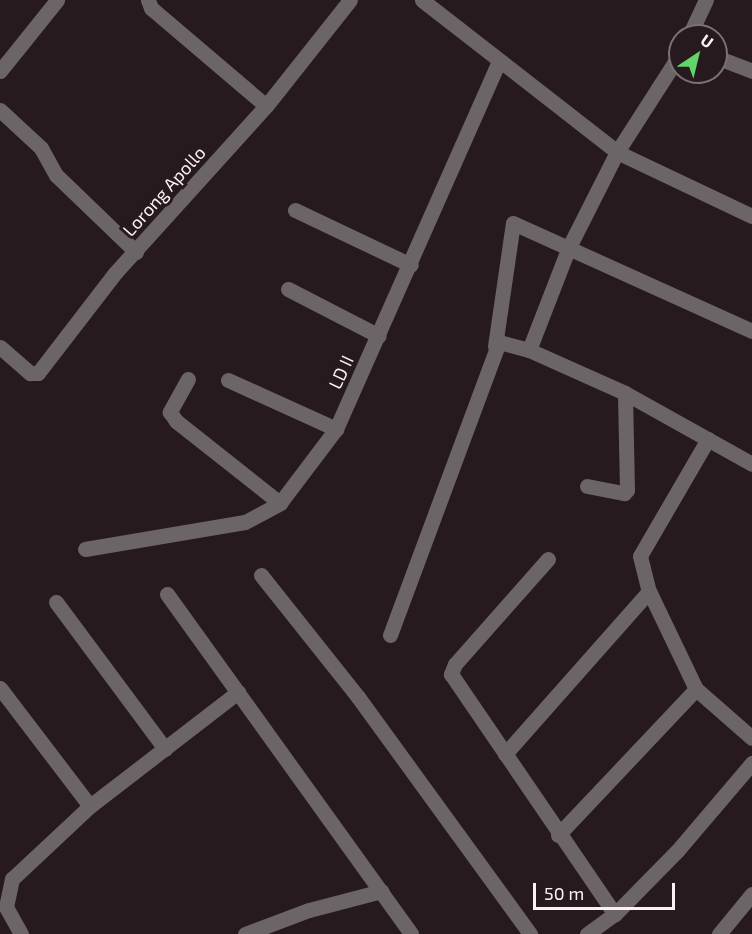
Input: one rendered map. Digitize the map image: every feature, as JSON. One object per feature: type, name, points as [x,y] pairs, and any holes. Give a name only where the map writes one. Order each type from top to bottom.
[{"type":"street","points":[[0,71],[57,0]]},
{"type":"street","points":[[148,0],[151,8],[266,106]]},
{"type":"street","name":"Lorong Apollo","points":[[0,347],[30,373],[38,373],[136,252],[266,106],[350,0]]},
{"type":"street","points":[[422,0],[617,152],[752,216]]},
{"type":"street","points":[[695,24],[706,0]]},
{"type":"street","name":"LD II","points":[[85,549],[244,522],[280,503],[336,429],[411,265],[499,62]]},
{"type":"street","points":[[728,62],[752,71]]},
{"type":"street","points":[[529,350],[569,247],[617,152],[668,73]]},
{"type":"street","points":[[0,110],[41,148],[56,175],[136,252]]},
{"type":"street","points":[[295,210],[411,265]]},
{"type":"street","points":[[390,635],[495,346],[513,223],[752,331]]},
{"type":"street","points":[[288,289],[379,336]]},
{"type":"street","points":[[495,346],[502,342],[529,350],[625,393],[752,464]]},
{"type":"street","points":[[188,379],[170,412],[176,421],[280,503]]},
{"type":"street","points":[[228,380],[336,429]]},
{"type":"street","points":[[587,486],[624,493],[627,490],[625,393]]},
{"type":"street","points":[[708,439],[643,546],[640,556],[649,591],[696,689],[752,738]]},
{"type":"street","points":[[548,559],[450,671],[558,835],[615,914]]},
{"type":"street","points":[[261,574],[358,698],[530,934]]},
{"type":"street","points":[[505,754],[649,591]]},
{"type":"street","points":[[167,594],[411,934]]},
{"type":"street","points":[[56,602],[165,749]]},
{"type":"street","points":[[0,688],[90,806]]},
{"type":"street","points":[[558,835],[696,689]]},
{"type":"street","points":[[21,934],[6,907],[12,879],[90,806],[238,692]]},
{"type":"street","points":[[587,934],[615,914],[676,851],[752,763]]},
{"type":"street","points":[[245,934],[309,910],[382,891]]},
{"type":"street","points":[[719,934],[752,894]]}]
